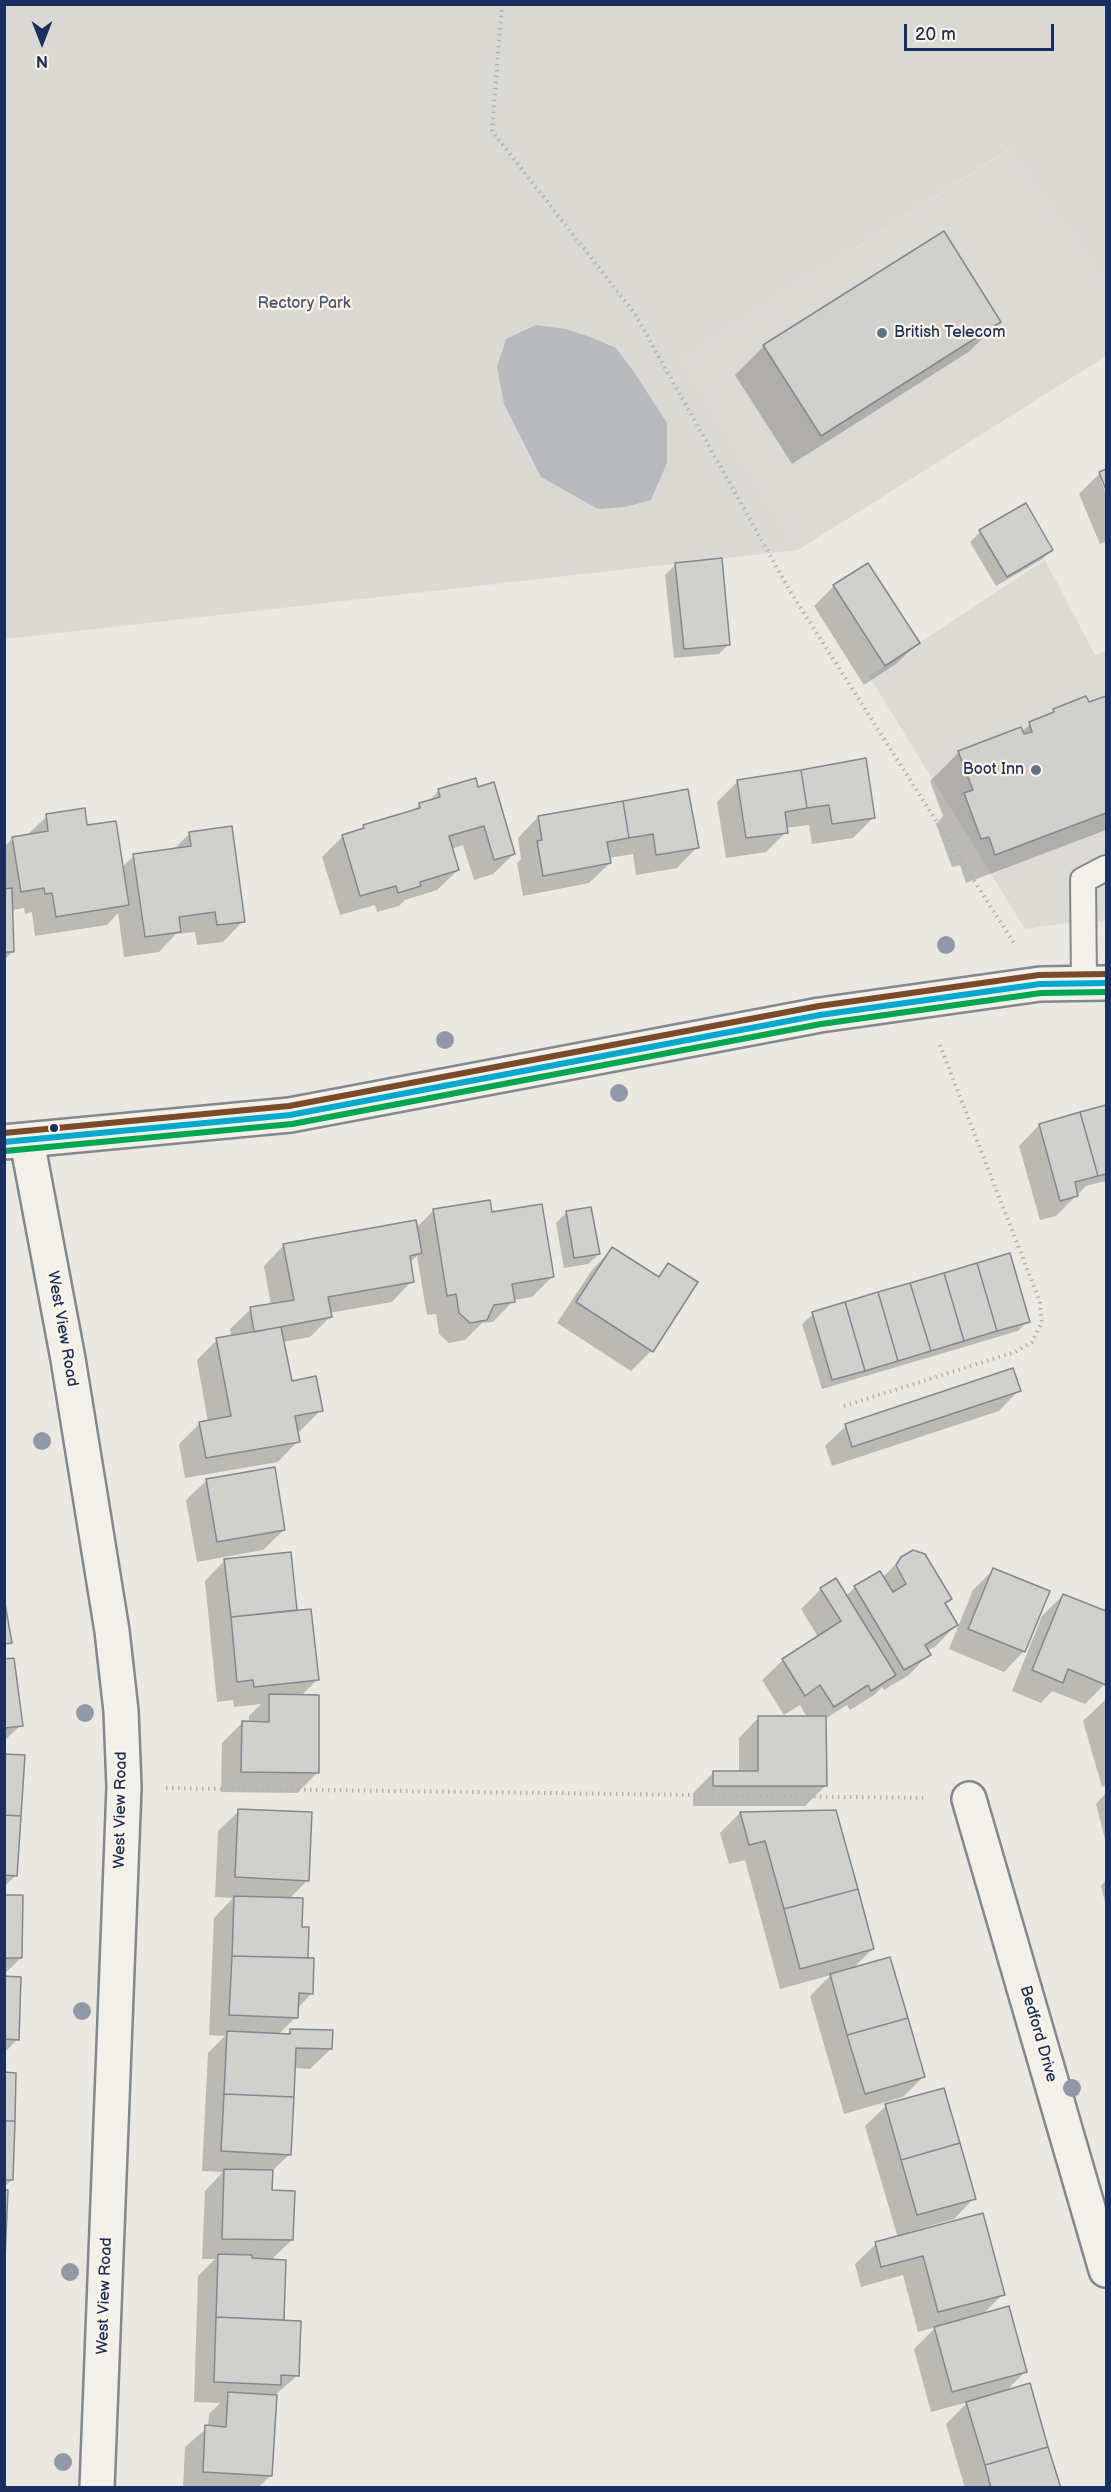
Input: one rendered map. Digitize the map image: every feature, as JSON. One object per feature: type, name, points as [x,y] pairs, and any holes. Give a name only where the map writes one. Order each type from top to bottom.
[{"type":"street","points":[[16,1141],[290,1115],[820,1015],[1040,984],[1095,983]]},
{"type":"street","name":"West View Road","points":[[16,1141],[68,1359],[112,1631],[121,1711],[124,1787],[97,2487]]},
{"type":"street","name":"Bedford Drive","points":[[969,1799],[1107,2270]]},
{"type":"lane","points":[[1095,983],[1083,880],[1107,868]]},
{"type":"path","points":[[502,4],[492,131],[635,314],[790,591],[1040,984]]},
{"type":"path","points":[[844,1406],[1015,1352],[1032,1342],[1042,1322],[1040,1302],[922,1000]]},
{"type":"path","points":[[124,1787],[969,1799]]},
{"type":"shaded area","points":[[1010,149],[1106,285],[1106,356],[798,550],[684,359]]},
{"type":"shaded area","points":[[536,325],[566,329],[616,348],[634,372],[667,423],[667,463],[651,500],[625,507],[598,509],[541,477],[504,404],[497,367],[506,339]]},
{"type":"shaded area","points":[[1045,560],[1095,655],[1106,651],[1106,921],[1025,929],[869,676]]},
{"type":"green space","name":"Rectory Park","points":[[4,5],[1106,5],[1106,285],[1009,149],[684,359],[798,550],[5,639]]},
{"type":"building","name":"British Telecom","points":[[944,231],[1001,322],[821,436],[763,345]]},
{"type":"building","points":[[1106,469],[1106,490],[1099,472]]},
{"type":"building","points":[[1026,503],[1053,550],[1007,577],[979,530]]},
{"type":"building","points":[[722,558],[730,645],[684,649],[675,563]]},
{"type":"building","points":[[868,563],[920,643],[885,666],[833,585]]},
{"type":"building","name":"Boot Inn","points":[[1086,696],[1089,702],[1106,696],[1106,813],[995,855],[989,837],[981,839],[964,793],[973,790],[958,751],[1021,727],[1024,734],[1032,732],[1029,722],[1054,712],[1053,709]]},
{"type":"building","points":[[866,758],[875,818],[832,824],[829,805],[807,808],[801,770]]},
{"type":"building","points":[[801,770],[807,808],[785,812],[788,833],[746,838],[737,780]]},
{"type":"building","points":[[476,778],[478,787],[494,782],[515,854],[494,860],[484,826],[449,836],[459,870],[420,882],[421,886],[398,893],[396,886],[360,896],[342,835],[364,828],[363,825],[420,808],[419,803],[440,797],[438,789]]},
{"type":"building","points":[[688,789],[699,848],[656,855],[653,834],[629,838],[623,801]]},
{"type":"building","points":[[623,801],[629,838],[607,842],[611,863],[543,876],[537,841],[542,840],[538,816]]},
{"type":"building","points":[[85,808],[87,825],[116,821],[129,905],[56,917],[52,893],[45,894],[44,888],[21,892],[12,837],[48,831],[46,814]]},
{"type":"building","points":[[232,826],[245,922],[217,925],[215,912],[179,917],[181,932],[145,937],[133,854],[191,846],[189,832]]},
{"type":"building","points":[[12,888],[14,952],[4,952],[4,889]]},
{"type":"building","points":[[1106,1105],[1106,1174],[1098,1176],[1080,1112]]},
{"type":"building","points":[[1080,1112],[1098,1176],[1075,1182],[1078,1196],[1060,1201],[1039,1124]]},
{"type":"building","points":[[490,1200],[492,1212],[542,1204],[554,1277],[512,1284],[515,1302],[494,1305],[487,1320],[470,1323],[459,1313],[456,1294],[447,1296],[433,1209]]},
{"type":"building","points":[[591,1207],[600,1254],[574,1258],[566,1211]]},
{"type":"building","points":[[416,1220],[422,1253],[410,1256],[414,1282],[328,1297],[332,1317],[254,1332],[250,1307],[294,1300],[283,1244]]},
{"type":"building","points":[[612,1247],[659,1277],[668,1263],[698,1282],[653,1352],[576,1302]]},
{"type":"building","points":[[1010,1253],[1030,1322],[997,1331],[977,1263]]},
{"type":"building","points":[[977,1263],[997,1331],[964,1341],[944,1273]]},
{"type":"building","points":[[944,1273],[964,1341],[931,1351],[910,1283]]},
{"type":"building","points":[[910,1283],[931,1351],[898,1361],[878,1292]]},
{"type":"building","points":[[878,1292],[898,1361],[865,1371],[845,1302]]},
{"type":"building","points":[[845,1302],[865,1371],[832,1380],[812,1312]]},
{"type":"building","points":[[281,1327],[292,1381],[316,1376],[323,1411],[295,1416],[300,1442],[206,1458],[199,1422],[231,1416],[216,1338]]},
{"type":"building","points":[[1013,1368],[1021,1391],[852,1447],[845,1424]]},
{"type":"building","points":[[275,1467],[285,1530],[217,1542],[206,1479]]},
{"type":"building","points":[[913,1550],[925,1554],[952,1599],[945,1603],[958,1625],[925,1645],[931,1655],[904,1670],[854,1586],[880,1571],[893,1592],[906,1584],[896,1565],[901,1557]]},
{"type":"building","points":[[291,1552],[297,1610],[231,1617],[224,1559]]},
{"type":"building","points":[[993,1568],[1050,1591],[1025,1652],[968,1629]]},
{"type":"building","points":[[836,1578],[896,1675],[871,1691],[868,1685],[834,1707],[820,1685],[805,1696],[782,1659],[841,1621],[820,1588]]},
{"type":"building","points":[[1063,1594],[1106,1611],[1106,1685],[1068,1669],[1063,1683],[1032,1670]]},
{"type":"building","points":[[4,1598],[12,1643],[4,1644]]},
{"type":"building","points":[[311,1609],[319,1680],[254,1687],[253,1680],[237,1682],[231,1617]]},
{"type":"building","points":[[14,1658],[23,1726],[4,1728],[4,1659]]},
{"type":"building","points":[[269,1694],[319,1695],[319,1773],[241,1772],[242,1721],[269,1722]]},
{"type":"building","points":[[758,1716],[826,1716],[827,1786],[713,1786],[713,1771],[758,1771]]},
{"type":"building","points":[[4,1754],[25,1755],[21,1816],[4,1815]]},
{"type":"building","points":[[238,1809],[312,1812],[309,1881],[235,1877]]},
{"type":"building","points":[[836,1810],[858,1889],[784,1909],[765,1841],[749,1845],[740,1812]]},
{"type":"building","points":[[4,1815],[21,1816],[17,1876],[4,1875]]},
{"type":"building","points":[[858,1889],[874,1949],[800,1969],[784,1909]]},
{"type":"building","points":[[4,1895],[23,1895],[22,1958],[4,1958]]},
{"type":"building","points":[[234,1896],[303,1898],[302,1927],[309,1927],[308,1958],[232,1956]]},
{"type":"building","points":[[232,1956],[314,1958],[313,1994],[299,1993],[298,2018],[229,2015]]},
{"type":"building","points":[[890,1957],[908,2018],[847,2035],[830,1974]]},
{"type":"building","points":[[4,1976],[21,1977],[19,2040],[4,2039]]},
{"type":"building","points":[[908,2018],[925,2077],[865,2094],[847,2035]]},
{"type":"building","points":[[290,2029],[333,2030],[332,2049],[296,2048],[294,2097],[224,2094],[227,2031],[290,2034]]},
{"type":"building","points":[[4,2072],[16,2073],[15,2121],[4,2121]]},
{"type":"building","points":[[944,2088],[960,2143],[901,2160],[885,2104]]},
{"type":"building","points":[[224,2094],[294,2097],[291,2155],[221,2151]]},
{"type":"building","points":[[4,2121],[15,2121],[13,2180],[4,2180]]},
{"type":"building","points":[[960,2143],[976,2199],[917,2215],[901,2160]]},
{"type":"building","points":[[224,2169],[273,2170],[272,2190],[295,2191],[293,2240],[222,2239]]},
{"type":"building","points":[[4,2190],[8,2190],[5,2260],[4,2260]]},
{"type":"building","points":[[983,2213],[1005,2295],[938,2312],[923,2256],[881,2267],[875,2242]]},
{"type":"building","points":[[218,2254],[252,2255],[252,2258],[286,2260],[284,2320],[216,2317]]},
{"type":"building","points":[[1009,2306],[1027,2372],[952,2392],[934,2327]]},
{"type":"building","points":[[216,2317],[301,2321],[299,2376],[281,2375],[281,2385],[214,2382]]},
{"type":"building","points":[[1030,2383],[1048,2447],[985,2465],[966,2402]]},
{"type":"building","points":[[228,2392],[277,2395],[272,2476],[203,2472],[205,2425],[226,2427]]},
{"type":"building","points":[[1048,2447],[1061,2488],[991,2488],[985,2465]]},
{"type":"transit line","points":[[4,1133],[289,1106],[819,1006],[1039,975],[1106,974]]},
{"type":"transit line","points":[[4,1142],[290,1115],[820,1015],[1040,984],[1106,983]]},
{"type":"transit line","points":[[5,1151],[292,1124],[821,1024],[1041,993],[1106,992]]},
{"type":"place","name":"British Telecom","points":[[882,333]]},
{"type":"place","name":"Boot Inn","points":[[1036,770]]}]
